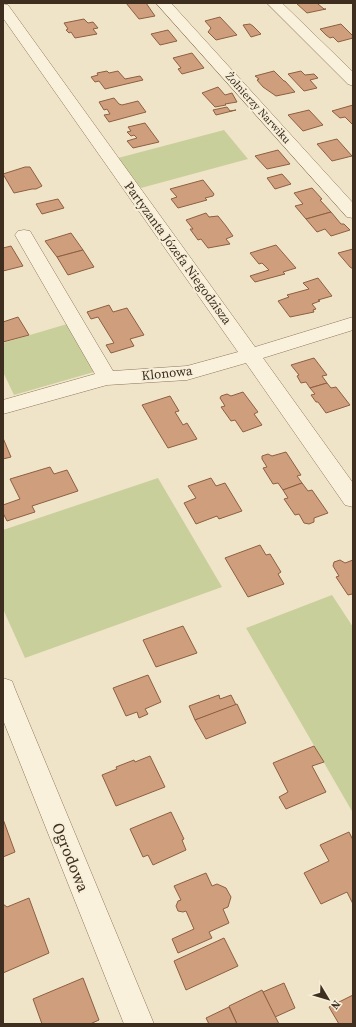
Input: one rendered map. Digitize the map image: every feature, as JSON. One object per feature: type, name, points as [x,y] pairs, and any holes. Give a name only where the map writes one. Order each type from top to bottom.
[{"type":"street","name":"Żołnierzy Narwiku","points":[[163,3],[353,213]]},
{"type":"street","points":[[274,3],[353,81]]},
{"type":"street","name":"Partyzanta Józefa Niegodzisza","points":[[3,8],[353,499]]},
{"type":"street","points":[[24,235],[106,378]]},
{"type":"street","name":"Klonowa","points":[[3,407],[106,378],[187,373],[251,355],[353,323]]},
{"type":"street","name":"Ogrodowa","points":[[3,690],[139,1024]]},
{"type":"green space","points":[[224,130],[248,159],[141,188],[118,158]]},
{"type":"green space","points":[[67,324],[94,372],[14,395],[3,372],[3,343]]},
{"type":"green space","points":[[158,478],[222,587],[25,658],[3,609],[3,530]]},
{"type":"green space","points":[[332,595],[353,627],[353,813],[246,628]]},
{"type":"building","points":[[126,3],[146,3],[155,16],[139,19]]},
{"type":"building","points":[[296,3],[320,3],[318,4],[326,9],[307,13]]},
{"type":"building","points":[[220,17],[237,35],[216,40],[208,32],[211,28],[205,21]]},
{"type":"building","points":[[84,19],[88,23],[93,22],[98,28],[93,29],[97,34],[75,38],[71,32],[69,33],[66,30],[68,29],[64,23]]},
{"type":"building","points":[[250,24],[261,34],[251,37],[243,25]]},
{"type":"building","points":[[341,24],[353,36],[353,38],[338,42],[333,37],[330,38],[320,29]]},
{"type":"building","points":[[168,30],[177,41],[160,45],[151,34]]},
{"type":"building","points":[[192,53],[204,68],[182,74],[178,69],[181,68],[173,58]]},
{"type":"building","points":[[107,71],[109,73],[118,71],[125,79],[140,76],[143,80],[105,89],[99,81],[95,82],[91,77],[98,75],[97,73]]},
{"type":"building","points":[[274,71],[295,92],[276,96],[263,87],[257,80],[259,79],[255,76]]},
{"type":"building","points":[[301,71],[305,75],[314,74],[318,78],[310,80],[317,88],[304,91],[288,74]]},
{"type":"building","points":[[218,87],[225,95],[232,93],[237,102],[215,107],[202,93]]},
{"type":"building","points":[[114,98],[119,104],[122,105],[138,101],[146,112],[109,122],[104,115],[110,114],[107,109],[104,110],[99,102]]},
{"type":"building","points":[[353,105],[353,125],[345,117],[340,118],[332,111]]},
{"type":"building","points":[[227,107],[230,111],[236,110],[216,115],[213,110]]},
{"type":"building","points":[[309,110],[323,125],[303,131],[288,115]]},
{"type":"building","points":[[145,123],[159,142],[133,148],[127,141],[137,138],[134,135],[131,136],[127,132],[131,131],[128,127]]},
{"type":"building","points":[[337,139],[352,156],[332,161],[317,144]]},
{"type":"building","points":[[278,150],[290,164],[267,169],[255,156]]},
{"type":"building","points":[[25,167],[30,167],[42,186],[36,189],[14,193],[3,174]]},
{"type":"building","points":[[282,174],[291,184],[275,189],[267,178]]},
{"type":"building","points":[[203,180],[214,194],[213,196],[205,198],[207,200],[178,208],[171,199],[177,197],[170,189]]},
{"type":"building","points":[[312,188],[331,212],[306,219],[295,206],[303,204],[294,193]]},
{"type":"building","points":[[58,199],[64,208],[42,214],[36,204]]},
{"type":"building","points":[[331,212],[341,224],[344,224],[350,230],[331,236],[325,229],[317,232],[306,219]]},
{"type":"building","points":[[206,213],[209,217],[218,216],[226,226],[233,236],[226,239],[230,244],[208,248],[201,239],[198,240],[190,229],[193,229],[186,220]]},
{"type":"building","points":[[71,233],[83,250],[57,257],[45,241]]},
{"type":"building","points":[[276,245],[296,268],[283,272],[285,274],[255,282],[250,276],[269,270],[262,263],[259,264],[250,253]]},
{"type":"building","points":[[11,246],[23,266],[3,271],[3,248]]},
{"type":"building","points":[[353,249],[353,269],[338,253]]},
{"type":"building","points":[[83,250],[94,267],[68,275],[57,257]]},
{"type":"building","points":[[318,278],[332,296],[318,300],[320,301],[312,304],[316,309],[313,310],[314,312],[290,317],[278,301],[289,297],[287,295],[309,289],[303,283]]},
{"type":"building","points":[[109,305],[113,312],[127,308],[144,335],[130,339],[134,346],[111,353],[106,345],[114,343],[98,317],[91,319],[87,312]]},
{"type":"building","points":[[18,317],[29,335],[3,342],[3,322]]},
{"type":"building","points":[[314,358],[327,375],[322,376],[327,383],[310,388],[306,382],[301,383],[297,376],[299,375],[291,365]]},
{"type":"building","points":[[327,383],[331,388],[336,387],[350,405],[326,413],[311,395],[315,394],[310,388]]},
{"type":"building","points":[[243,392],[258,412],[254,414],[262,425],[243,432],[235,420],[231,421],[221,407],[225,406],[220,398],[221,396],[227,394],[231,396]]},
{"type":"building","points":[[170,396],[179,411],[175,412],[183,425],[187,423],[197,439],[168,448],[142,405]]},
{"type":"building","points":[[3,438],[11,457],[3,459]]},
{"type":"building","points":[[286,452],[301,475],[297,476],[302,483],[283,490],[278,483],[273,484],[263,468],[267,467],[262,459],[262,456],[268,454],[272,456]]},
{"type":"building","points":[[50,467],[54,474],[67,470],[78,491],[32,506],[35,512],[7,521],[3,513],[3,505],[20,499],[10,479]]},
{"type":"building","points":[[211,478],[216,486],[225,483],[242,511],[219,519],[217,516],[196,524],[184,503],[196,498],[188,486]]},
{"type":"building","points":[[302,483],[308,491],[312,490],[328,513],[314,518],[314,522],[309,524],[304,523],[299,514],[295,515],[284,499],[288,498],[283,490]]},
{"type":"building","points":[[260,545],[266,555],[270,554],[281,572],[278,574],[284,584],[248,597],[225,558]]},
{"type":"building","points":[[340,560],[345,563],[353,560],[353,595],[348,595],[336,577],[339,576],[333,566],[334,562]]},
{"type":"building","points":[[183,626],[197,653],[156,667],[143,640]]},
{"type":"building","points":[[148,675],[161,702],[145,709],[148,714],[139,718],[137,712],[126,716],[113,688]]},
{"type":"building","points":[[219,695],[220,699],[231,695],[236,705],[195,720],[189,706]]},
{"type":"building","points":[[237,704],[246,723],[206,739],[195,720]]},
{"type":"building","points":[[314,746],[324,762],[312,766],[326,792],[286,809],[279,797],[288,792],[273,763]]},
{"type":"building","points":[[150,756],[165,787],[116,806],[102,775],[117,769],[116,767]]},
{"type":"building","points":[[171,812],[184,839],[182,840],[186,850],[153,865],[148,855],[143,857],[130,829]]},
{"type":"building","points":[[3,819],[15,852],[3,857]]},
{"type":"building","points":[[349,832],[353,840],[353,904],[347,892],[321,904],[304,873],[329,861],[320,845]]},
{"type":"building","points":[[206,873],[212,886],[217,884],[226,888],[231,897],[228,907],[223,909],[229,923],[209,932],[212,938],[178,953],[172,939],[194,929],[186,911],[178,911],[176,906],[178,901],[181,900],[174,886]]},
{"type":"building","points":[[29,898],[49,953],[3,973],[3,904],[7,907]]},
{"type":"building","points":[[224,938],[238,966],[186,990],[174,961]]},
{"type":"building","points":[[83,978],[99,1020],[90,1024],[42,1024],[33,999]]},
{"type":"building","points":[[284,983],[295,1008],[275,1017],[263,992]]},
{"type":"building","points":[[262,990],[279,1024],[237,1024],[229,1006]]},
{"type":"building","points":[[353,995],[353,1024],[339,1024],[329,1007]]},
{"type":"building","points":[[229,1007],[237,1024],[209,1024],[206,1018]]}]
